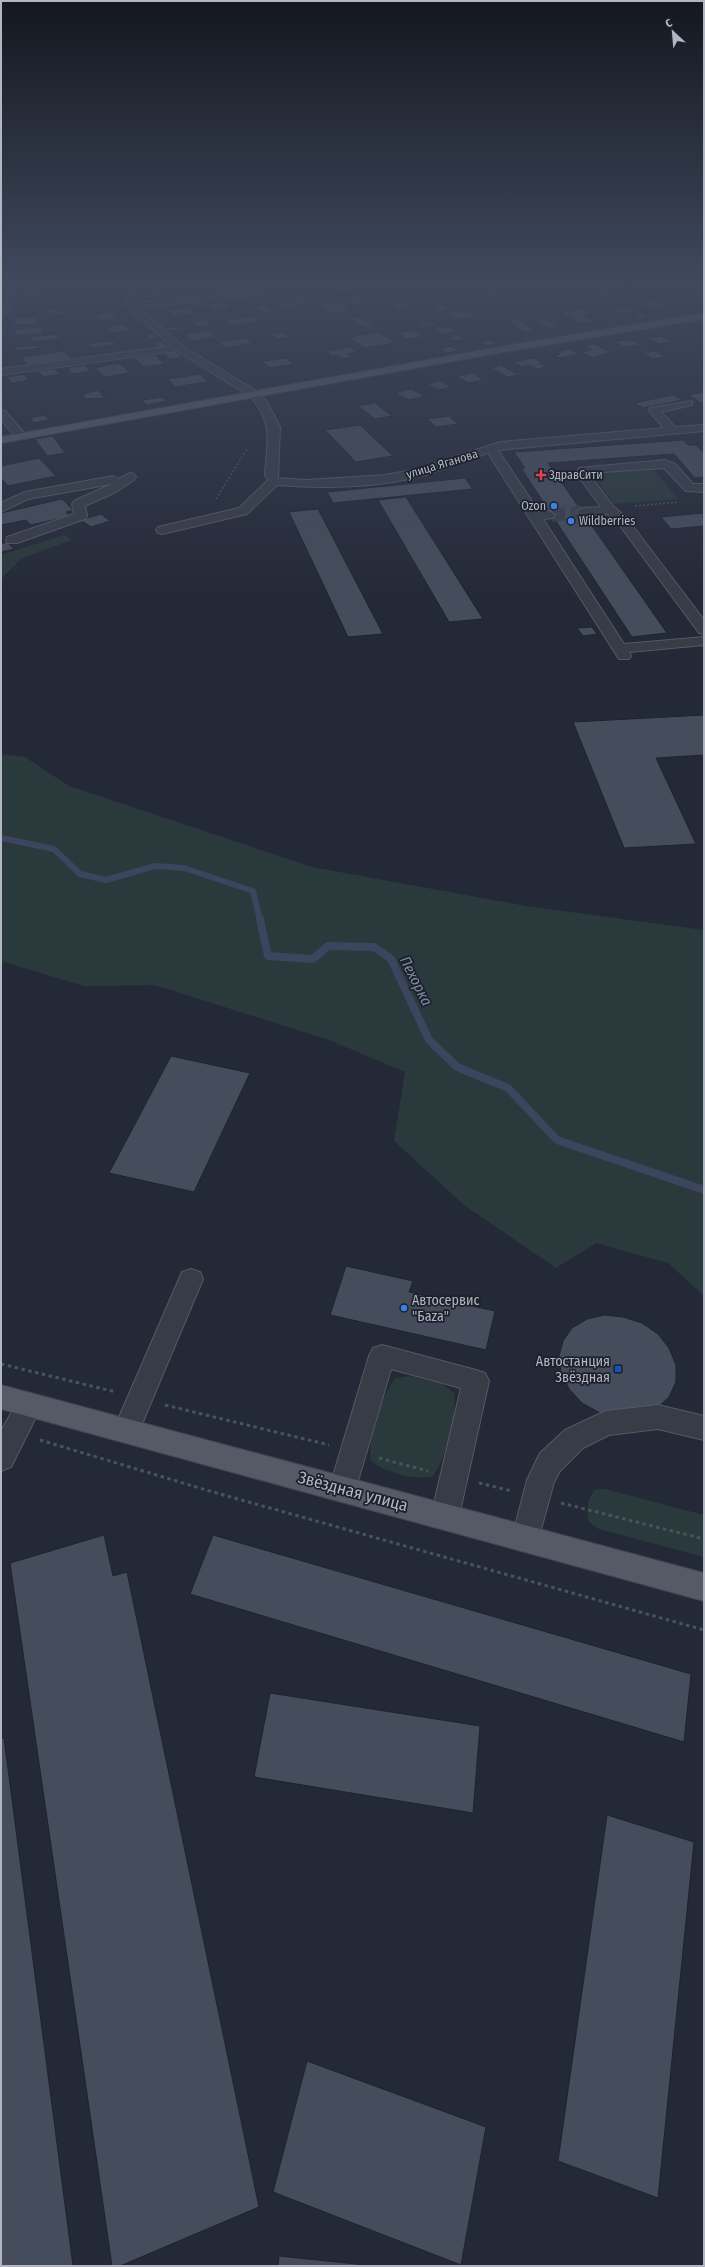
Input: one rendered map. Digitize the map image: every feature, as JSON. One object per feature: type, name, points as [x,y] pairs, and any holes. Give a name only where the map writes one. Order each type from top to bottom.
[{"type":"main road","points":[[1,440],[300,387]]},
{"type":"main road","name":"Звёздная улица","points":[[1,1397],[704,1587]]},
{"type":"street","points":[[162,530],[243,511],[274,481],[271,475],[274,427],[263,404],[255,395],[242,387]]},
{"type":"street","points":[[672,430],[654,410],[688,403]]},
{"type":"street","points":[[1,413],[22,437]]},
{"type":"street","name":"улица Яганова","points":[[274,481],[306,484],[371,480],[422,472],[491,448],[508,444],[704,428]]},
{"type":"street","points":[[491,448],[622,653],[704,642]]},
{"type":"street","points":[[704,488],[690,488],[671,466],[665,464],[583,470],[582,473],[609,509],[622,520],[704,630]]},
{"type":"street","points":[[1,508],[24,496],[130,477],[112,489],[78,504],[80,516],[12,540]]},
{"type":"street","points":[[582,512],[609,509]]},
{"type":"street","points":[[535,516],[552,515]]},
{"type":"street","points":[[126,1431],[192,1279]]},
{"type":"street","points":[[343,1489],[382,1356],[476,1381],[445,1516]]},
{"type":"street","points":[[1,1458],[13,1432],[30,1405]]},
{"type":"street","points":[[526,1538],[541,1480],[550,1462],[574,1439],[606,1423],[658,1417],[704,1428]]},
{"type":"path","points":[[203,520],[247,449]]},
{"type":"path","points":[[609,509],[682,502]]},
{"type":"path","points":[[1,1364],[354,1451]]},
{"type":"path","points":[[13,1432],[213,1492],[704,1630]]},
{"type":"path","points":[[536,1496],[704,1539]]},
{"type":"shaded area","points":[[652,467],[678,499],[614,504],[591,472]]},
{"type":"shaded area","points":[[65,535],[72,540],[22,558],[1,579],[1,555]]},
{"type":"shaded area","points":[[1,754],[25,757],[69,786],[312,867],[526,906],[704,930],[704,1296],[668,1263],[596,1243],[556,1268],[464,1205],[394,1141],[405,1072],[329,1040],[155,985],[84,986],[1,961]]},
{"type":"shaded area","points":[[410,1376],[442,1384],[454,1393],[454,1413],[450,1436],[442,1459],[432,1477],[400,1475],[378,1466],[371,1461],[370,1452],[373,1429],[385,1395],[396,1378]]},
{"type":"shaded area","points":[[605,1489],[704,1515],[704,1557],[599,1529],[589,1522],[588,1505],[594,1490]]},
{"type":"building","points":[[433,387],[452,387],[439,390]]},
{"type":"building","points":[[411,389],[425,396],[410,400],[395,393]]},
{"type":"building","points":[[98,390],[105,398],[86,399],[83,394]]},
{"type":"building","points":[[704,392],[704,402],[701,403],[688,395]]},
{"type":"building","points":[[673,395],[682,400],[643,408],[634,403]]},
{"type":"building","points":[[162,397],[167,401],[147,405],[142,400]]},
{"type":"building","points":[[375,403],[392,416],[375,419],[358,406]]},
{"type":"building","points":[[45,415],[49,420],[34,423],[30,418]]},
{"type":"building","points":[[449,416],[458,424],[436,427],[427,419]]},
{"type":"building","points":[[360,425],[393,456],[356,462],[325,430]]},
{"type":"building","points":[[53,436],[65,453],[47,456],[35,439]]},
{"type":"building","points":[[683,440],[688,445],[696,445],[704,453],[704,477],[695,478],[674,454],[548,463],[667,633],[632,637],[521,468],[525,468],[514,452]]},
{"type":"building","points":[[39,458],[56,476],[8,486],[1,478],[1,466]]},
{"type":"building","points":[[465,478],[473,489],[333,503],[327,492]]},
{"type":"building","points":[[406,497],[483,619],[449,622],[378,500]]},
{"type":"building","points":[[62,499],[73,510],[66,512],[70,516],[31,525],[26,520],[1,525],[1,513]]},
{"type":"building","points":[[318,509],[383,634],[348,637],[289,512]]},
{"type":"building","points":[[703,513],[704,526],[671,529],[661,517]]},
{"type":"building","points":[[101,514],[110,521],[91,527],[81,520]]},
{"type":"building","points":[[7,542],[14,549],[1,552],[1,544]]},
{"type":"building","points":[[592,627],[597,634],[583,636],[577,628]]},
{"type":"building","points":[[704,715],[704,755],[656,758],[696,844],[624,848],[573,722]]},
{"type":"building","points":[[171,1056],[250,1073],[194,1192],[109,1173]]},
{"type":"building","points":[[346,1266],[413,1281],[409,1292],[495,1311],[486,1350],[330,1315]]},
{"type":"building","name":"Автостанция Звёздная","points":[[604,1315],[623,1317],[642,1323],[658,1334],[669,1348],[676,1365],[676,1382],[669,1397],[656,1409],[620,1417],[600,1413],[582,1403],[569,1389],[561,1373],[559,1356],[563,1341],[572,1328],[587,1319]]},
{"type":"building","points":[[104,1535],[113,1576],[127,1572],[259,2207],[120,2266],[112,2266],[10,1563]]},
{"type":"building","points":[[213,1535],[691,1674],[684,1742],[190,1594]]},
{"type":"building","points":[[270,1693],[480,1726],[473,1813],[254,1777]]},
{"type":"building","points":[[4,1738],[73,2266],[1,2266],[1,1739]]},
{"type":"building","points":[[607,1815],[694,1842],[658,2198],[558,2161]]},
{"type":"building","points":[[307,2061],[486,2127],[461,2265],[273,2192]]},
{"type":"building","points":[[279,2256],[375,2266],[278,2266]]},
{"type":"waterway","name":"Пехорка","points":[[1,838],[54,849],[80,874],[106,880],[155,866],[184,868],[253,891],[260,920]]},
{"type":"waterway","name":"Пехорка","points":[[260,919],[268,956],[313,959],[328,946],[374,947],[391,959],[429,1040],[457,1067],[508,1088],[557,1140],[704,1190]]},
{"type":"tunnel","points":[[552,515],[582,512]]},
{"type":"place","name":"ЗдравСити","points":[[541,475]]},
{"type":"place","name":"Ozon","points":[[554,506]]},
{"type":"place","name":"Wildberries","points":[[571,521]]},
{"type":"place","name":"Автосервис \"Баzа\"","points":[[404,1308]]},
{"type":"place","name":"Автостанция Звёздная","points":[[618,1369]]}]
